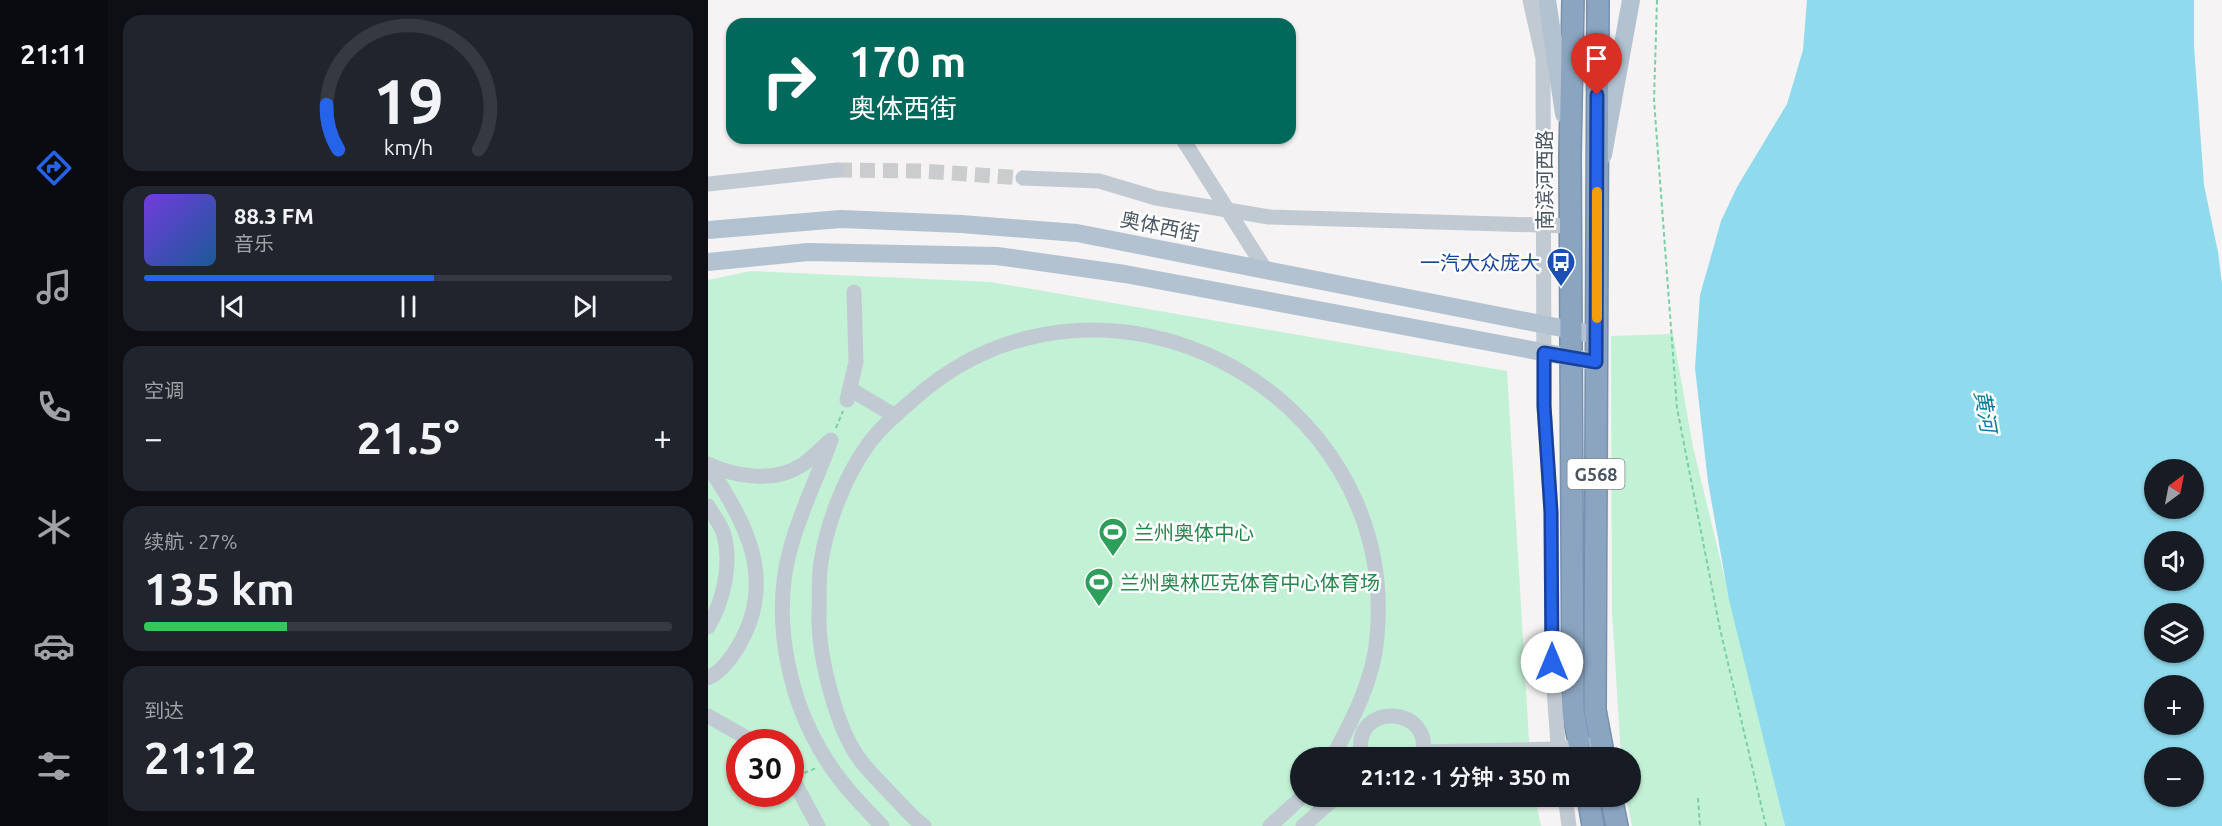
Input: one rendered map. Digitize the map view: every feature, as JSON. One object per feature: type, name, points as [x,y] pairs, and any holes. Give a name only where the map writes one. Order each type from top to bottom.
[{"type":"highway","name":"南滨河西路","points":[[1573,0],[1569,155],[1573,711],[1580,747]]},
{"type":"highway","name":"G568","points":[[1598,0],[1595,710],[1601,747]]},
{"type":"highway","points":[[1590,807],[1593,826]]},
{"type":"highway","points":[[1613,807],[1617,826]]},
{"type":"main road","points":[[1547,0],[1569,155]]},
{"type":"main road","points":[[1597,190],[1631,0]]},
{"type":"main road","name":"奥体西街","points":[[708,230],[841,219],[961,224],[1077,233],[1597,335]]},
{"type":"main road","points":[[708,262],[808,252],[997,256],[1125,274],[1596,362]]},
{"type":"street","name":"南滨河西路","points":[[1530,0],[1543,58],[1544,406],[1551,512],[1552,662],[1558,747]]},
{"type":"street","points":[[1186,144],[1266,269]]},
{"type":"street","points":[[708,184],[837,170]]},
{"type":"street","points":[[1023,178],[1099,181],[1156,198],[1269,217],[1571,226]]},
{"type":"street","points":[[854,292],[856,363],[848,394],[895,416]]},
{"type":"street","points":[[924,826],[859,760],[834,704],[818,640],[821,563],[837,502],[866,447],[895,416],[933,382],[990,350],[1054,332],[1116,330],[1183,343],[1244,371],[1291,407],[1330,456],[1361,510],[1378,595],[1377,639],[1354,734],[1358,747]]},
{"type":"street","points":[[708,465],[727,473],[761,476],[789,471],[802,465],[831,440]]},
{"type":"street","points":[[831,440],[806,496],[792,541],[782,600],[787,663],[806,722],[828,763],[853,796],[882,826]]},
{"type":"street","points":[[708,465],[734,502],[747,533],[756,567],[757,599],[747,632],[732,656],[708,678]]},
{"type":"street","points":[[708,506],[724,535],[726,577],[721,605],[708,627]]},
{"type":"street","points":[[1342,747],[1354,734],[1373,720],[1393,715],[1413,723],[1423,741],[1423,747]]},
{"type":"street","points":[[708,716],[731,729]]},
{"type":"street","points":[[804,800],[818,826]]},
{"type":"street","points":[[1270,826],[1292,807]]},
{"type":"street","points":[[1303,826],[1325,807]]},
{"type":"street","points":[[1566,807],[1569,826]]},
{"type":"path","points":[[1657,0],[1654,100],[1677,408],[1720,629],[1766,826]]},
{"type":"path","points":[[831,440],[848,394]]},
{"type":"path","points":[[804,773],[828,763]]},
{"type":"path","points":[[1698,798],[1700,826]]},
{"type":"green space","name":"兰州奥体中心","points":[[751,271],[991,282],[1507,371],[1529,747],[1290,747],[1290,807],[1537,807],[1541,826],[708,826],[708,280]]},
{"type":"green space","points":[[1673,334],[1693,447],[1785,826],[1632,826],[1628,807],[1641,807],[1641,747],[1620,747],[1612,611],[1611,336]]},
{"type":"water","name":"黄河","points":[[1807,0],[2194,0],[2194,46],[2204,185],[2222,284],[2222,826],[1785,826],[1729,600],[1708,482],[1695,368],[1700,295],[1721,221],[1737,187],[1787,104],[1803,50]]},
{"type":"tunnel","points":[[837,170],[923,171],[1023,178]]},
{"type":"slow traffic","points":[[1597,192],[1597,318]]},
{"type":"place","name":"一汽大众庞大","points":[[1561,288]]},
{"type":"place","name":"兰州奥体中心","points":[[1113,558]]},
{"type":"place","name":"兰州奥林匹克体育中心体育场","points":[[1099,608]]},
{"type":"route","points":[[1552,662],[1551,512],[1544,406],[1544,353],[1596,362],[1597,95]]}]
